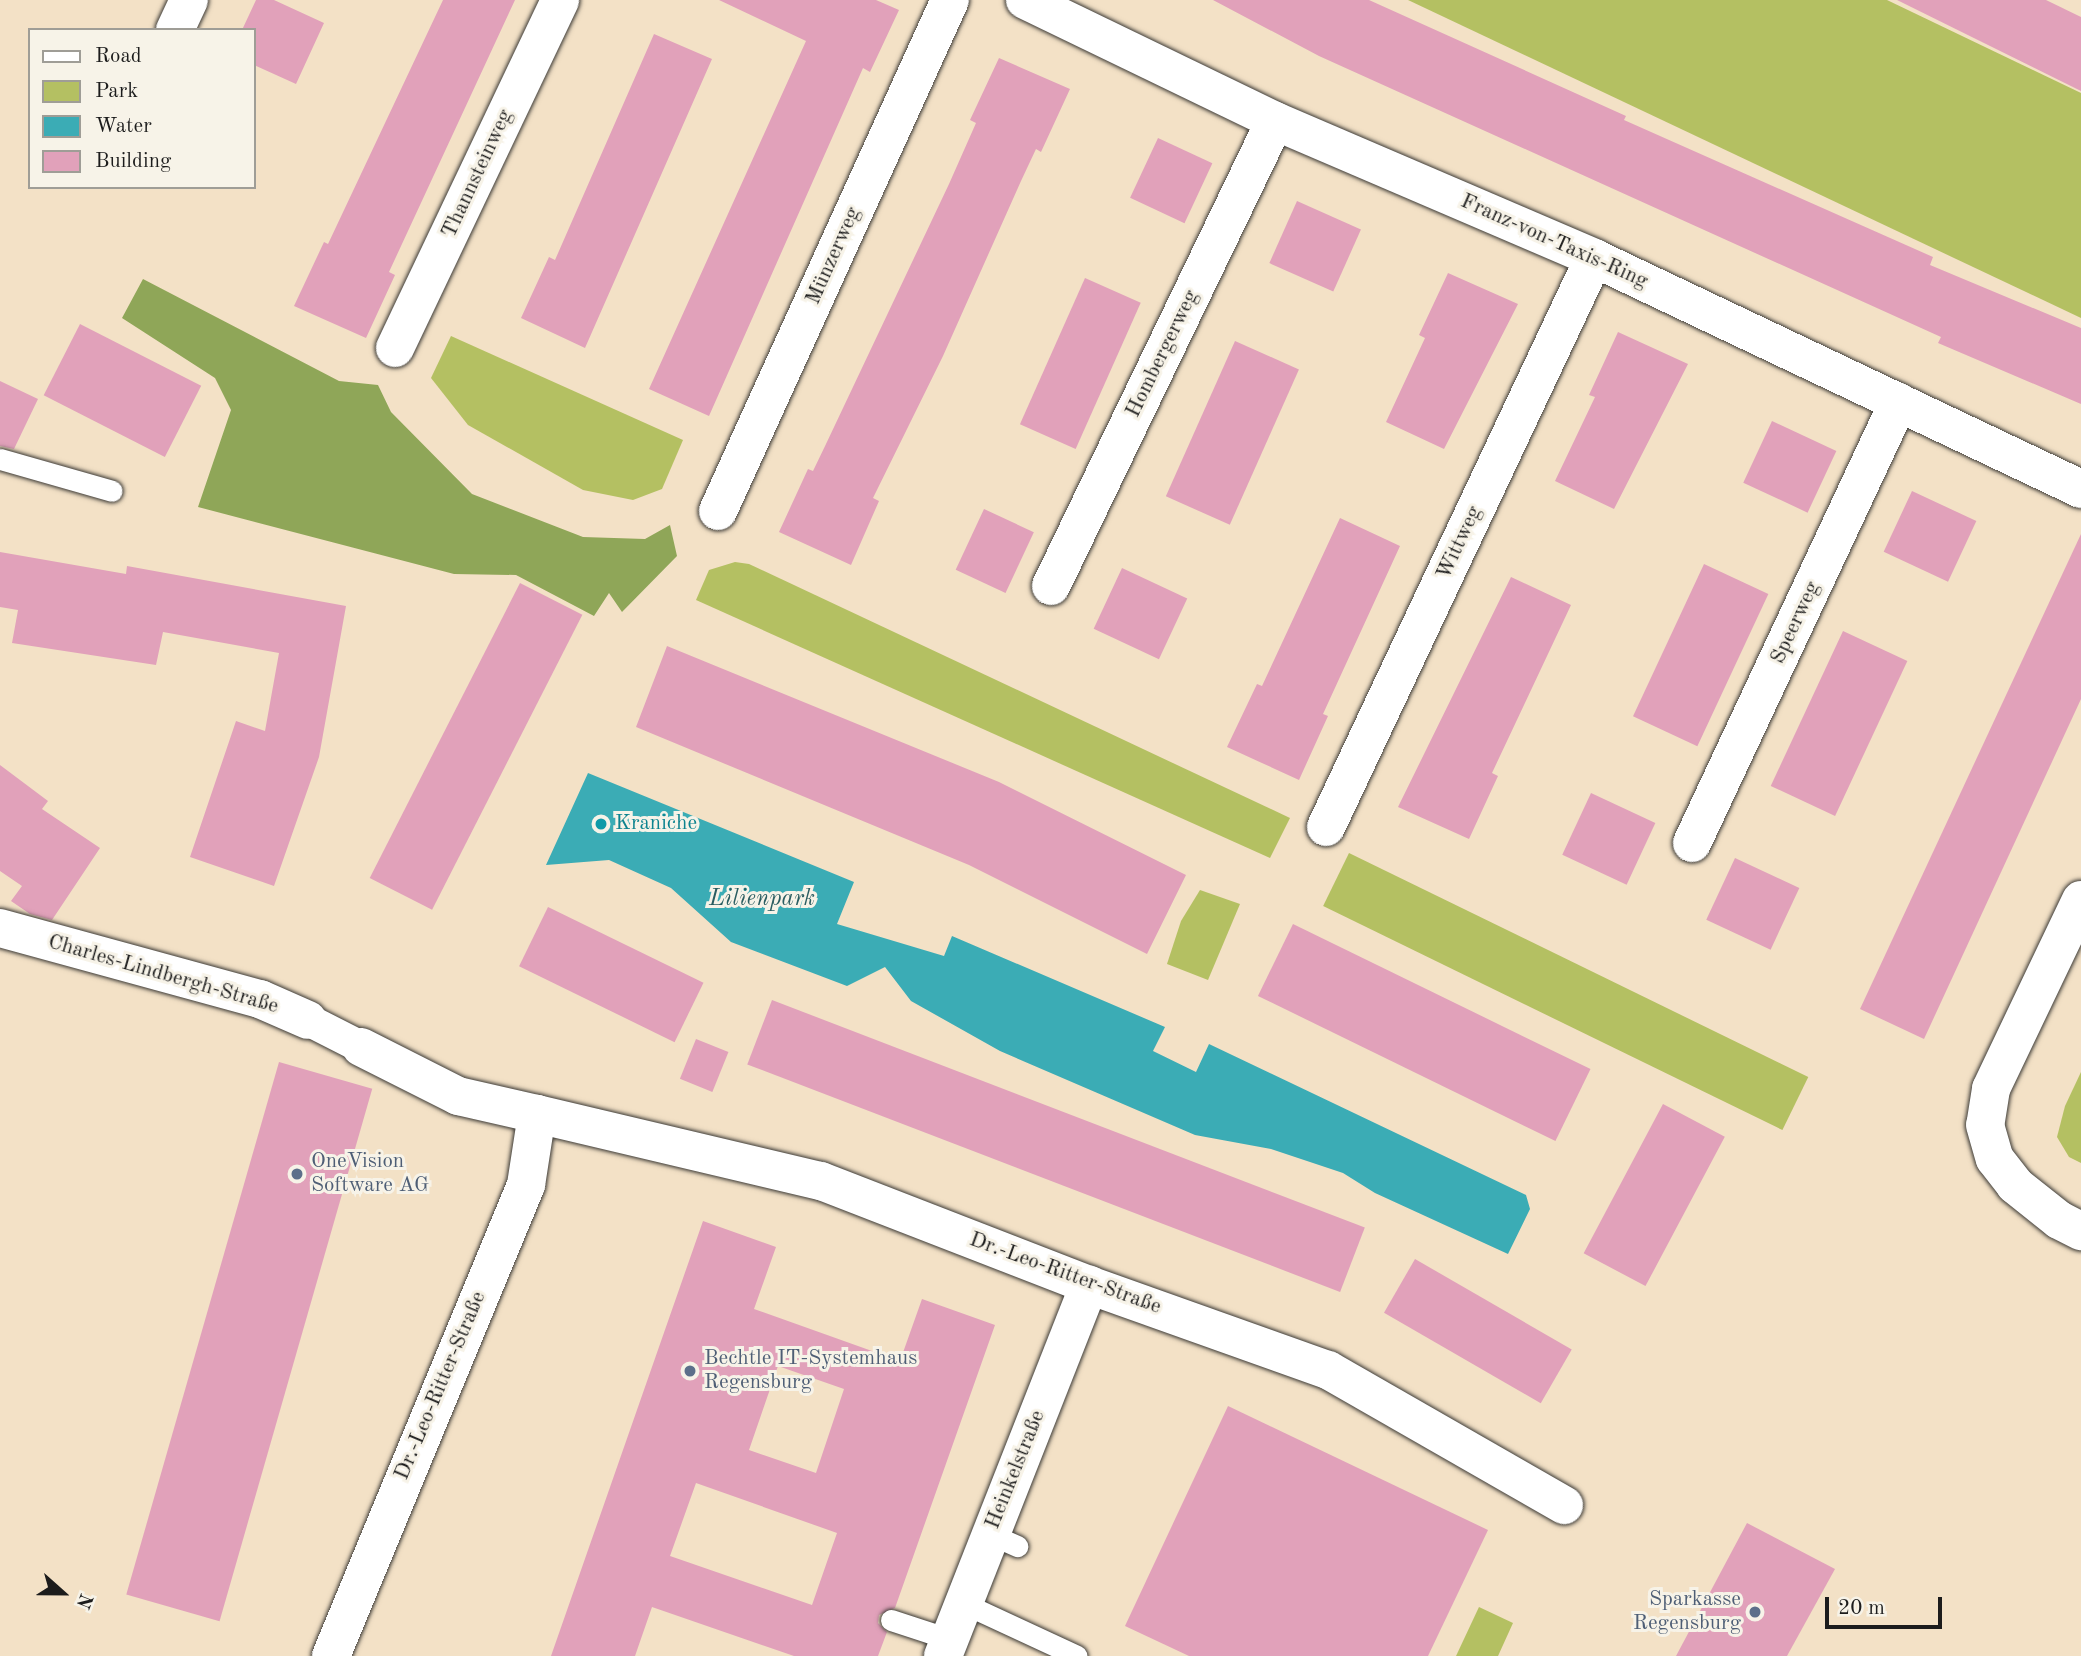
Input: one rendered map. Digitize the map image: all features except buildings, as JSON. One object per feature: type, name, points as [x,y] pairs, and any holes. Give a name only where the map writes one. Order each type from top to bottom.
[{"type":"street","points":[[176,28],[189,0]]},
{"type":"street","name":"Thannsteinweg","points":[[395,348],[561,0]]},
{"type":"street","name":"Münzerweg","points":[[718,512],[950,0]]},
{"type":"street","name":"Franz-von-Taxis-Ring","points":[[1025,0],[1275,121],[1594,258],[2081,489]]},
{"type":"street","name":"Hombergerweg","points":[[1051,586],[1275,121]]},
{"type":"street","name":"Wittweg","points":[[1326,827],[1594,258]]},
{"type":"street","name":"Speerweg","points":[[1692,843],[1899,402]]},
{"type":"street","points":[[2070,1226],[2015,1185],[1995,1159],[1985,1125],[1992,1089],[2081,900]]},
{"type":"street","name":"Charles-Lindbergh-Straße","points":[[0,928],[260,999],[360,1047]]},
{"type":"street","name":"Dr.-Leo-Ritter-Straße","points":[[360,1047],[458,1096],[821,1181],[1089,1284],[1350,1379],[1564,1505]]},
{"type":"street","name":"Dr.-Leo-Ritter-Straße","points":[[331,1656],[526,1185],[537,1114]]},
{"type":"street","name":"Heinkelstraße","points":[[946,1648],[965,1604],[1003,1540],[1089,1284]]},
{"type":"lane","points":[[0,459],[112,491]]},
{"type":"lane","points":[[965,1604],[1076,1656]]},
{"type":"lane","points":[[891,1620],[946,1648]]},
{"type":"green space","points":[[1408,0],[1887,0],[2081,93],[2081,318]]},
{"type":"green space","points":[[143,279],[339,381],[378,385],[391,412],[472,494],[583,537],[645,539],[670,525],[677,556],[622,612],[609,593],[594,616],[516,575],[454,574],[198,507],[231,410],[215,378],[122,318]]},
{"type":"green space","points":[[451,336],[683,440],[662,489],[633,500],[583,490],[468,425],[431,378]]},
{"type":"green space","points":[[735,562],[749,564],[1290,818],[1270,858],[696,600],[709,570]]},
{"type":"green space","points":[[1349,853],[1808,1077],[1782,1130],[1323,906]]},
{"type":"green space","points":[[1200,890],[1240,904],[1208,980],[1167,964],[1181,921]]},
{"type":"green space","points":[[2081,1072],[2081,1163],[2069,1157],[2057,1137],[2065,1106]]},
{"type":"green space","points":[[1479,1607],[1513,1623],[1498,1656],[1456,1656]]},
{"type":"water","name":"Lilienpark","points":[[588,773],[854,882],[837,924],[944,956],[952,936],[1165,1027],[1153,1051],[1196,1072],[1209,1044],[1526,1195],[1530,1209],[1508,1254],[1375,1193],[1343,1173],[1271,1149],[1195,1135],[1000,1051],[911,1001],[885,967],[847,986],[731,942],[671,888],[609,860],[546,865]]},
{"type":"place","name":"Kraniche","points":[[601,824]]},
{"type":"place","name":"OneVision Software AG","points":[[297,1174]]},
{"type":"place","name":"Bechtle IT-Systemhaus Regensburg","points":[[690,1371]]},
{"type":"place","name":"Sparkasse Regensburg","points":[[1755,1612]]}]
